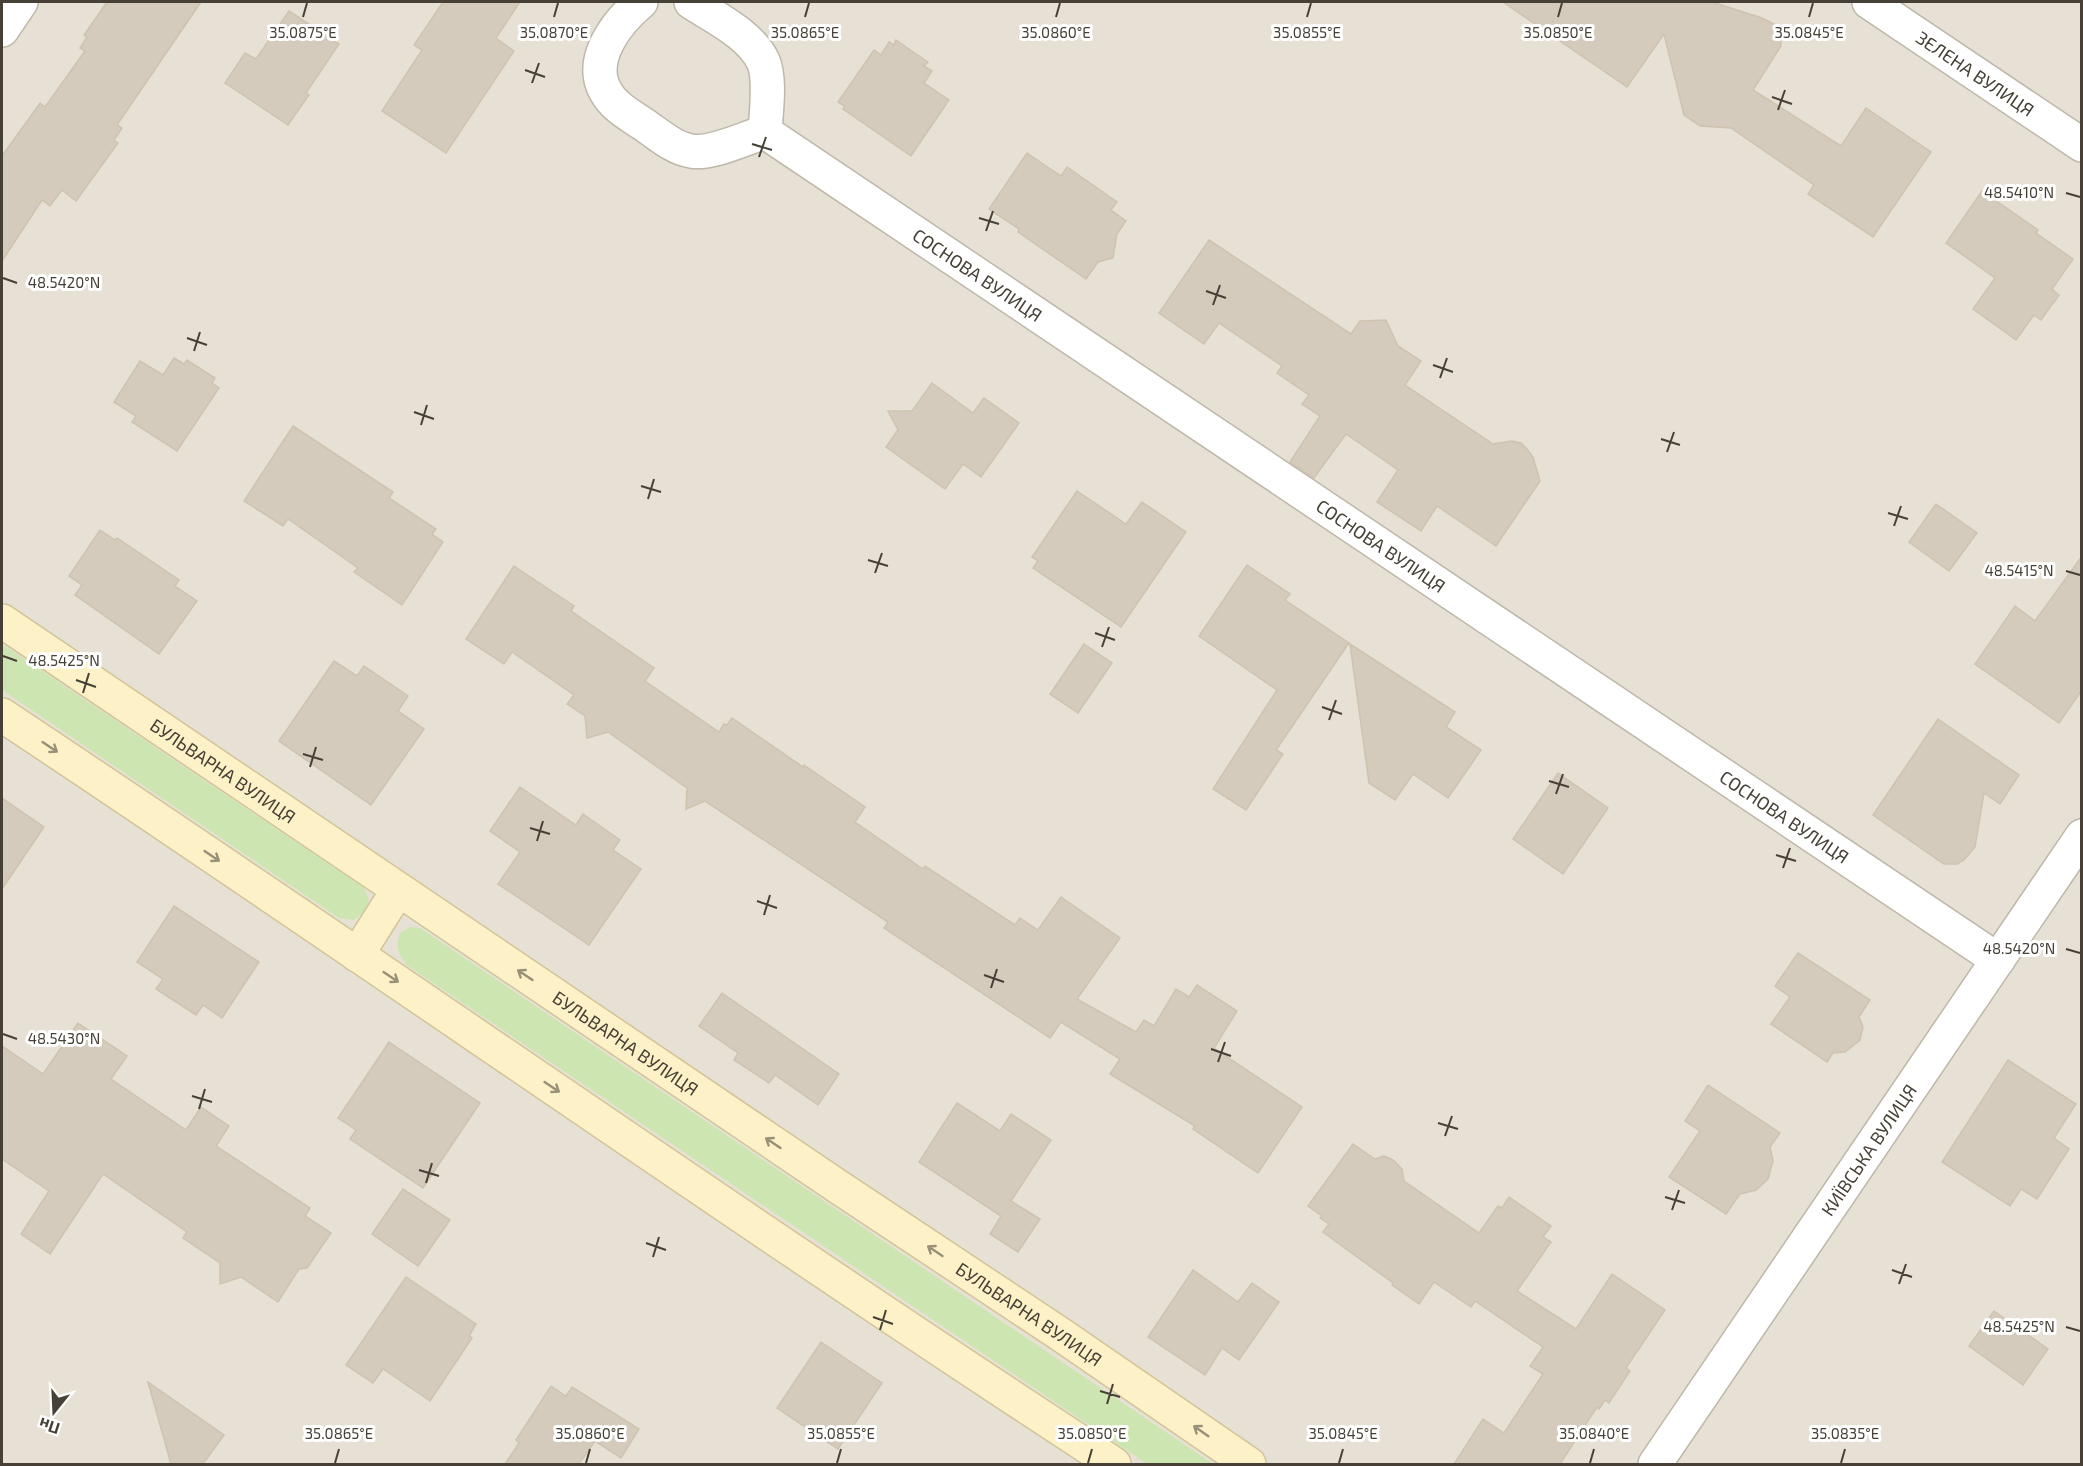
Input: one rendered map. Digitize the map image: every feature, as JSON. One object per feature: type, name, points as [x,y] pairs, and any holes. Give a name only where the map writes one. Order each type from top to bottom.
[{"type":"street","points":[[2,30],[21,2]]},
{"type":"street","points":[[641,2],[628,12],[604,49],[600,64],[601,81],[606,93],[618,107],[676,146],[693,152],[711,150],[765,132],[767,80],[764,62],[743,37],[691,2]]},
{"type":"street","name":"ЗЕЛЕНА ВУЛИЦЯ","points":[[1869,2],[2082,146]]},
{"type":"street","name":"СОСНОВА ВУЛИЦЯ","points":[[765,132],[1998,960]]},
{"type":"street","name":"БУЛЬВАРНА ВУЛИЦЯ","points":[[2,621],[1060,1334],[1249,1464]]},
{"type":"street","points":[[2,715],[783,1245],[1114,1464]]},
{"type":"street","name":"КИЇВСЬКА ВУЛИЦЯ","points":[[1655,1464],[2082,836]]},
{"type":"street","points":[[357,955],[398,890]]},
{"type":"shaded area","points":[[2,2],[2081,2],[2081,1464],[2,1464]]},
{"type":"green space","points":[[2,644],[364,888],[369,900],[364,912],[354,920],[339,918],[2,690]]},
{"type":"green space","points":[[410,927],[420,928],[1213,1464],[1147,1464],[408,966],[400,954],[398,942],[400,933]]},
{"type":"building","points":[[107,2],[201,2],[117,125],[122,128],[114,140],[118,143],[76,201],[62,190],[50,206],[42,200],[2,261],[2,156],[40,103],[45,107],[85,51],[80,48],[87,37],[84,35]]},
{"type":"building","points":[[443,2],[520,2],[496,38],[514,51],[446,153],[382,111],[422,50],[414,45]]},
{"type":"building","points":[[1503,2],[1712,2],[1762,18],[1774,24],[1781,31],[1781,46],[1753,90],[1841,146],[1866,108],[1931,152],[1873,237],[1808,194],[1814,185],[1731,128],[1700,126],[1684,115],[1664,34],[1627,87]]},
{"type":"building","points":[[289,11],[339,44],[306,93],[309,95],[288,125],[225,83],[245,53],[256,59]]},
{"type":"building","points":[[896,40],[928,62],[924,66],[932,71],[924,83],[949,100],[911,156],[843,109],[845,106],[838,102],[874,50],[881,55],[889,42],[894,45]]},
{"type":"building","points":[[1027,153],[1061,176],[1067,167],[1117,202],[1111,210],[1126,221],[1117,234],[1113,258],[1098,262],[1086,279],[989,209]]},
{"type":"building","points":[[1982,191],[2038,230],[2036,233],[2073,259],[2052,289],[2059,295],[2041,320],[2034,315],[2016,340],[1973,309],[1995,278],[1946,243]]},
{"type":"building","points":[[1209,240],[1351,334],[1360,321],[1386,320],[1398,346],[1421,361],[1405,385],[1493,444],[1512,441],[1521,443],[1527,449],[1533,457],[1540,481],[1496,546],[1437,506],[1421,531],[1377,502],[1398,470],[1346,434],[1314,478],[1290,462],[1320,416],[1302,404],[1309,395],[1277,373],[1282,366],[1219,323],[1204,344],[1159,313]]},
{"type":"building","points":[[174,358],[184,364],[187,360],[215,378],[212,383],[219,388],[177,451],[132,422],[136,416],[114,402],[140,361],[163,375]]},
{"type":"building","points":[[932,383],[973,413],[984,398],[1019,423],[981,477],[963,464],[945,489],[886,447],[898,430],[888,411],[912,411]]},
{"type":"building","points":[[293,426],[393,492],[389,498],[436,529],[432,534],[443,542],[402,605],[354,572],[358,568],[288,519],[283,526],[244,501]]},
{"type":"building","points":[[1077,491],[1126,524],[1142,502],[1186,532],[1121,627],[1033,568],[1038,561],[1032,557]]},
{"type":"building","points":[[1936,504],[1977,533],[1949,571],[1909,542]]},
{"type":"building","points":[[100,530],[115,540],[117,538],[179,580],[175,586],[197,601],[159,654],[75,595],[82,585],[69,576]]},
{"type":"building","points":[[2082,556],[2082,690],[2059,723],[1975,664],[2015,606],[2035,621]]},
{"type":"building","points":[[1247,565],[1290,594],[1285,600],[1349,643],[1276,750],[1283,754],[1246,810],[1213,789],[1277,690],[1199,636]]},
{"type":"building","points":[[514,566],[574,606],[571,611],[654,668],[645,681],[719,732],[732,718],[865,807],[855,822],[923,869],[925,866],[1015,925],[1020,918],[1038,930],[1061,897],[1120,938],[1077,999],[1136,1032],[1144,1020],[1154,1026],[1176,989],[1189,997],[1197,985],[1237,1011],[1214,1048],[1302,1107],[1258,1173],[1193,1129],[1195,1126],[1110,1074],[1120,1059],[1061,1022],[1050,1038],[884,928],[888,922],[705,801],[686,809],[687,788],[608,732],[587,738],[585,716],[567,704],[574,695],[512,652],[504,664],[466,639]]},
{"type":"building","points":[[1084,644],[1112,663],[1078,713],[1050,694]]},
{"type":"building","points":[[1350,644],[1455,712],[1446,727],[1481,750],[1448,798],[1413,774],[1395,800],[1369,783]]},
{"type":"building","points":[[334,661],[357,676],[364,666],[408,696],[398,711],[424,729],[371,805],[279,741]]},
{"type":"building","points":[[1938,719],[2019,775],[2000,804],[1984,793],[1975,847],[1964,860],[1957,864],[1944,864],[1873,815]]},
{"type":"building","points":[[1558,773],[1608,808],[1563,874],[1513,839]]},
{"type":"building","points":[[520,787],[576,825],[583,814],[620,840],[613,850],[641,869],[589,945],[498,884],[520,852],[490,831]]},
{"type":"building","points":[[2,798],[44,827],[2,889]]},
{"type":"building","points":[[174,906],[259,962],[222,1018],[203,1005],[196,1015],[156,989],[163,979],[137,962]]},
{"type":"building","points":[[1798,953],[1870,1000],[1859,1017],[1863,1027],[1860,1040],[1845,1052],[1833,1053],[1827,1062],[1771,1024],[1790,997],[1775,986]]},
{"type":"building","points":[[722,993],[839,1074],[818,1105],[775,1075],[769,1083],[734,1060],[738,1053],[699,1026]]},
{"type":"building","points":[[78,1023],[127,1056],[111,1079],[186,1130],[201,1107],[229,1126],[216,1146],[310,1208],[305,1216],[331,1233],[307,1268],[299,1269],[278,1302],[241,1277],[220,1284],[220,1263],[183,1238],[187,1232],[103,1174],[50,1254],[21,1234],[49,1191],[2,1159],[2,1046],[43,1074]]},
{"type":"building","points":[[389,1042],[480,1103],[423,1188],[350,1139],[356,1130],[338,1118]]},
{"type":"building","points":[[2008,1060],[2076,1104],[2054,1138],[2069,1149],[2037,1199],[2021,1189],[2010,1206],[1942,1162]]},
{"type":"building","points":[[1708,1085],[1780,1133],[1770,1147],[1773,1161],[1768,1179],[1756,1190],[1740,1194],[1726,1214],[1669,1177],[1700,1131],[1685,1121]]},
{"type":"building","points":[[957,1103],[1000,1131],[1011,1114],[1051,1140],[1011,1201],[1040,1219],[1018,1252],[990,1234],[1001,1216],[919,1162]]},
{"type":"building","points":[[1353,1144],[1375,1159],[1384,1156],[1393,1160],[1402,1169],[1404,1181],[1479,1233],[1498,1206],[1502,1208],[1509,1197],[1551,1226],[1543,1237],[1551,1242],[1517,1291],[1576,1329],[1612,1274],[1665,1310],[1626,1368],[1630,1371],[1609,1403],[1605,1400],[1599,1409],[1597,1407],[1560,1464],[1454,1464],[1483,1419],[1504,1433],[1543,1374],[1530,1366],[1543,1347],[1475,1301],[1471,1307],[1434,1282],[1419,1304],[1323,1232],[1329,1224],[1308,1206]]},
{"type":"building","points":[[403,1189],[450,1220],[418,1266],[372,1234]]},
{"type":"building","points":[[1193,1270],[1238,1302],[1252,1283],[1279,1302],[1239,1360],[1222,1348],[1205,1375],[1148,1337]]},
{"type":"building","points":[[406,1277],[476,1324],[469,1336],[472,1338],[430,1401],[383,1369],[373,1383],[346,1365]]},
{"type":"building","points":[[1994,1311],[2048,1349],[2023,1385],[1969,1346]]},
{"type":"building","points":[[821,1342],[882,1383],[838,1449],[777,1408]]},
{"type":"building","points":[[148,1382],[224,1435],[203,1464],[171,1464]]},
{"type":"building","points":[[551,1386],[566,1396],[572,1387],[639,1429],[621,1458],[595,1441],[579,1464],[505,1464],[519,1443],[516,1440]]}]
